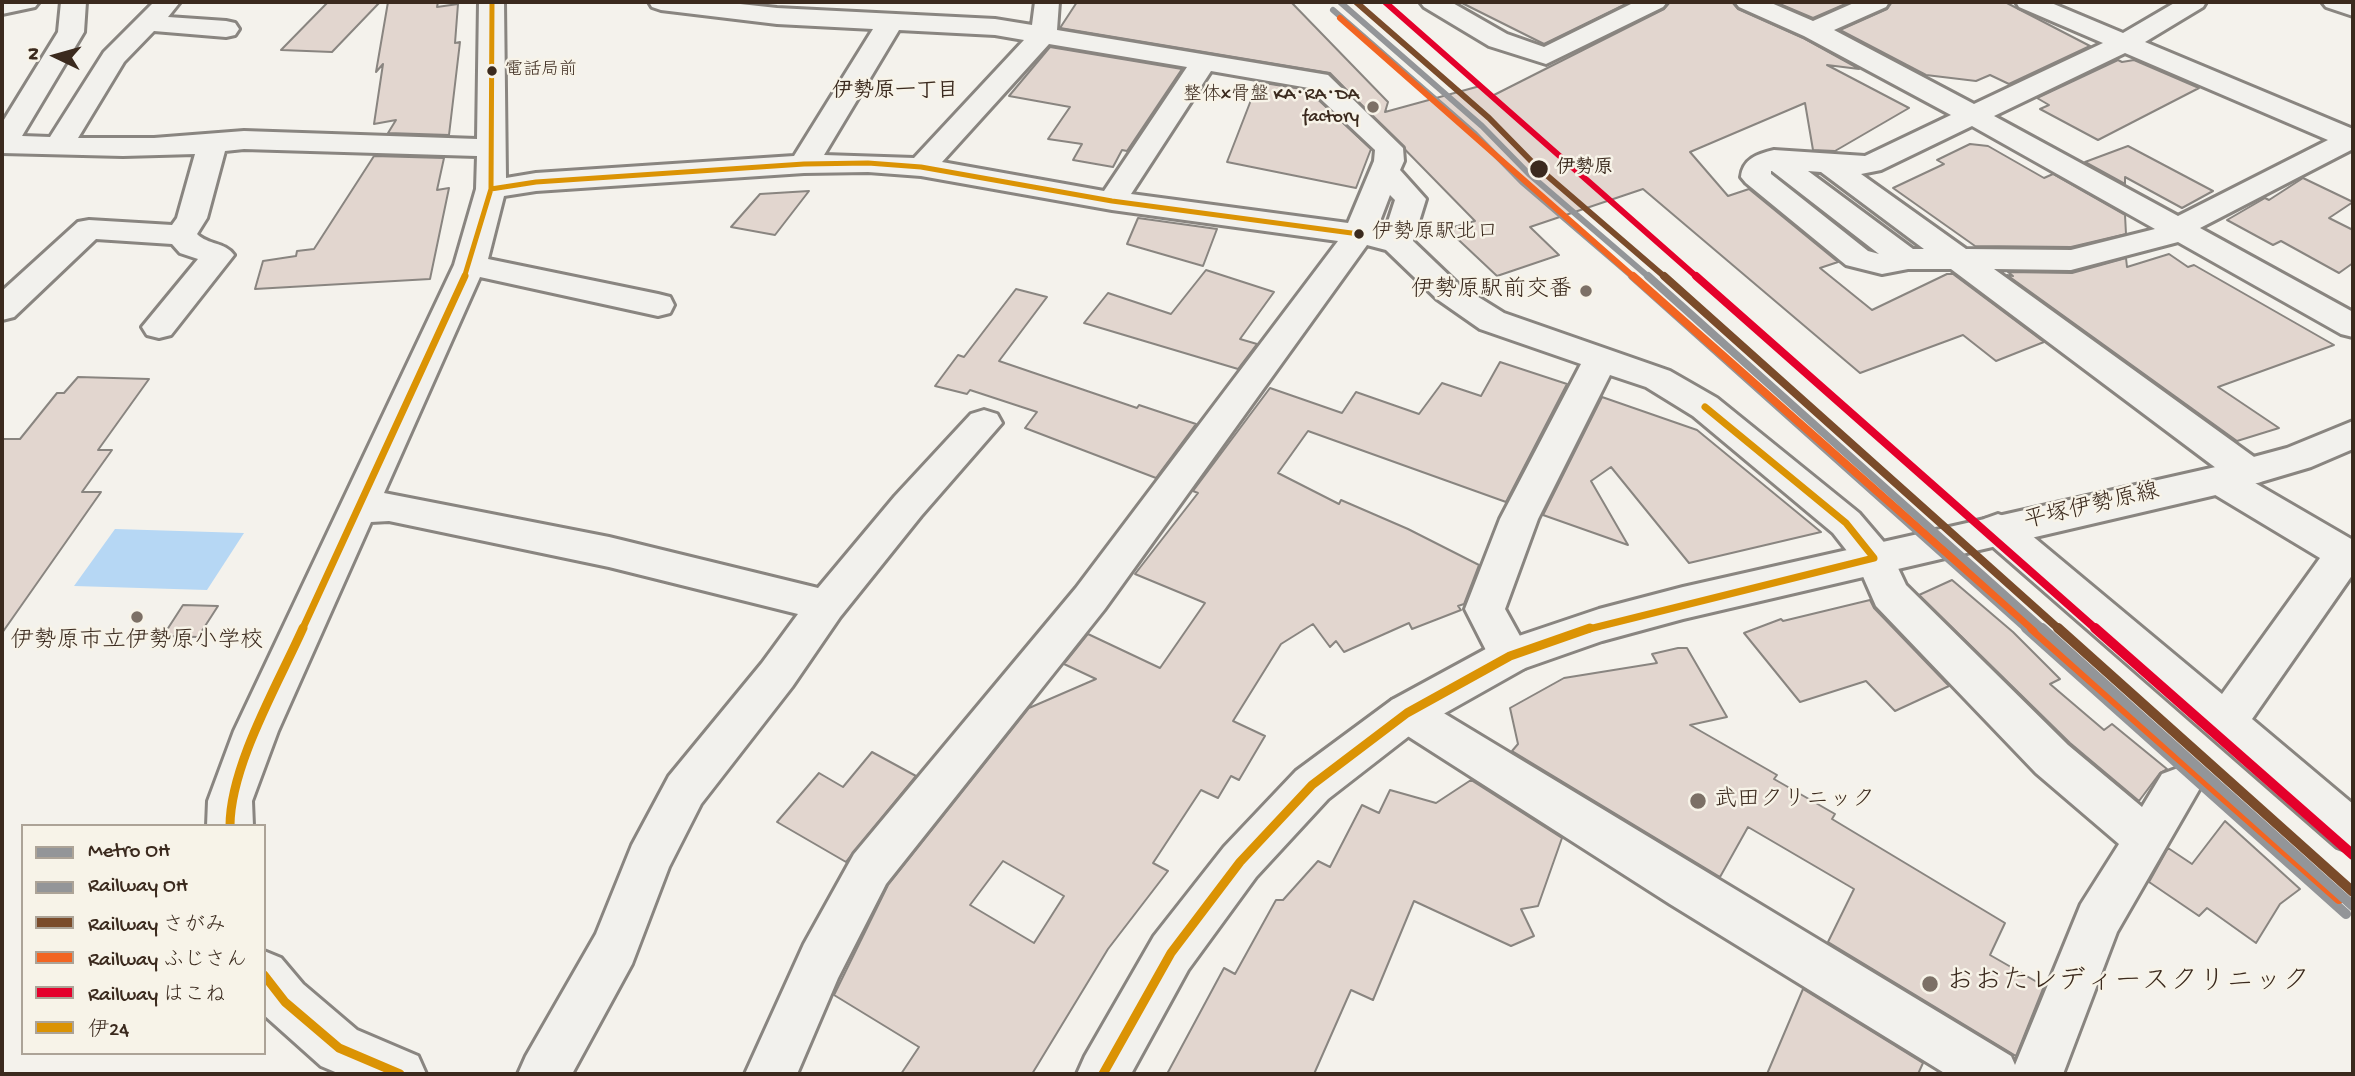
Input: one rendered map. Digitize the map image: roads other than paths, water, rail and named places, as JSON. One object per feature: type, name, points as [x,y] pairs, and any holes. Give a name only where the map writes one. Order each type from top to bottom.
[{"type":"street","points":[[2,6],[26,2]]},
{"type":"street","points":[[74,2],[71,32],[2,144],[58,147],[212,144],[244,140],[492,148]]},
{"type":"street","points":[[58,147],[113,58],[168,2]]},
{"type":"street","points":[[230,824],[230,801],[256,731],[470,265],[491,189],[492,2]]},
{"type":"street","points":[[661,2],[799,9],[891,22],[995,27],[1318,81],[1389,148],[1389,162],[1384,171],[1411,199],[870,869],[821,961],[771,1074]]},
{"type":"street","points":[[921,167],[1044,34],[1047,2]]},
{"type":"street","points":[[1433,2],[1498,40],[1537,54],[1554,54],[1654,2]]},
{"type":"street","points":[[1748,2],[1813,30],[2353,326]]},
{"type":"street","points":[[1813,30],[1877,2]]},
{"type":"street","points":[[2028,2],[2353,139]]},
{"type":"street","points":[[2335,2],[2353,8]]},
{"type":"street","points":[[1866,175],[1973,117],[2124,43],[2185,3]]},
{"type":"street","points":[[804,164],[891,22]]},
{"type":"street","points":[[146,23],[226,29]]},
{"type":"street","points":[[1112,201],[1204,62]]},
{"type":"street","points":[[2226,722],[2349,557],[2234,476],[1962,260],[1866,175],[1830,165],[1774,159],[1757,167],[1756,177],[1857,258],[1872,264],[1888,265],[1906,259],[1962,260],[2071,260],[2162,239],[2353,139]]},
{"type":"street","points":[[181,235],[192,218],[212,144]]},
{"type":"street","points":[[491,189],[536,182],[804,164],[868,163],[921,167],[1112,201],[1378,238],[1448,292],[1492,320],[1658,379],[1705,407],[1846,523],[1874,558],[1890,595],[2052,759],[2148,840]]},
{"type":"street","points":[[2,309],[89,229],[181,235],[191,246],[218,255],[221,268],[159,327]]},
{"type":"street","points":[[470,265],[658,305]]},
{"type":"street","points":[[1510,656],[1485,609],[1520,519],[1601,359]]},
{"type":"street","points":[[544,1074],[615,947],[648,860],[685,790],[777,675],[826,607],[908,506],[984,423]]},
{"type":"street","name":"平塚伊勢原線","points":[[1103,1074],[1171,953],[1240,862],[1312,785],[1407,713],[1510,656],[1600,625],[1874,558],[2234,476],[2298,458],[2353,434]]},
{"type":"street","points":[[360,508],[389,507],[594,549],[731,579],[826,607]]},
{"type":"street","points":[[1998,529],[2353,832]]},
{"type":"street","points":[[1407,713],[1993,1074]]},
{"type":"street","points":[[2037,1074],[2098,920],[2178,788]]},
{"type":"street","points":[[266,978],[285,1002],[339,1048],[400,1074]]},
{"type":"water","points":[[115,529],[244,533],[207,590],[74,586]]},
{"type":"metro line","name":"OH","points":[[1340,2],[1482,126],[1529,174],[1621,252],[2353,906]]},
{"type":"rail line","name":"さがみ","points":[[1356,2],[1489,118],[1536,166],[1628,244],[2353,892]]},
{"type":"rail line","name":"はこね","points":[[1385,2],[2353,855]]},
{"type":"rail line","name":"OH","points":[[1333,10],[1475,134],[1522,182],[1614,260],[2346,914]]},
{"type":"rail line","name":"ふじさん","points":[[1340,18],[2339,899]]},
{"type":"place","name":"電話局前","points":[[492,71]]},
{"type":"place","name":"整体x骨盤 KA･RA･DA factory","points":[[1373,107]]},
{"type":"place","name":"伊勢原","points":[[1539,169]]},
{"type":"place","name":"伊勢原駅北口","points":[[1359,234]]},
{"type":"place","name":"伊勢原駅前交番","points":[[1586,291]]},
{"type":"place","name":"伊勢原市立伊勢原小学校","points":[[137,617]]},
{"type":"place","name":"武田クリニック","points":[[1698,801]]},
{"type":"place","name":"おおたレディースクリニック","points":[[1930,984]]},
{"type":"district","name":"伊勢原一丁目","points":[[895,93]]}]
